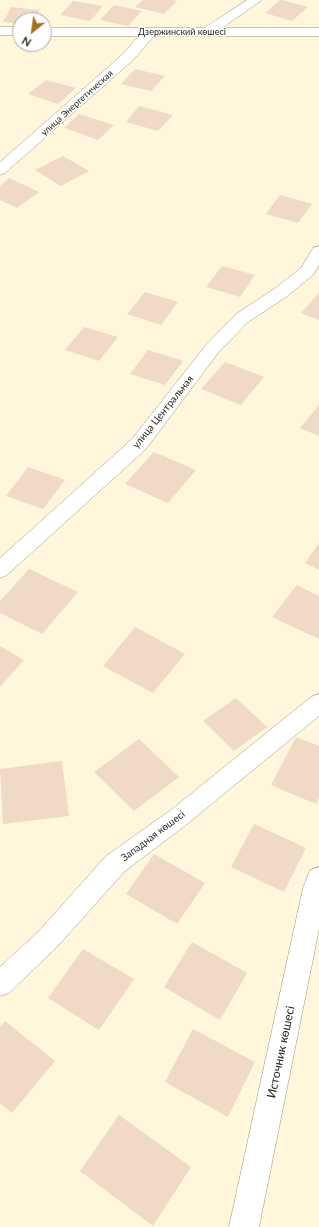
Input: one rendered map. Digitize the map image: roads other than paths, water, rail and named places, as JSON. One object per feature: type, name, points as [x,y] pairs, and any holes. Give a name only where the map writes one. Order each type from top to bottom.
[{"type":"street","points":[[208,32],[256,0]]},
{"type":"street","points":[[0,31],[12,32]]},
{"type":"street","name":"Дзержинский көшесі","points":[[52,32],[319,32]]},
{"type":"street","name":"улица Энергетическая","points":[[0,170],[128,57],[150,32]]},
{"type":"street","name":"улица Центральная","points":[[0,570],[139,444],[212,349],[242,318],[280,293],[307,271],[319,251]]},
{"type":"street","name":"Западная көшесі","points":[[0,984],[48,939],[115,864],[185,812],[319,703]]},
{"type":"street","name":"Источник көшесі","points":[[244,1227],[315,888],[319,878]]}]
